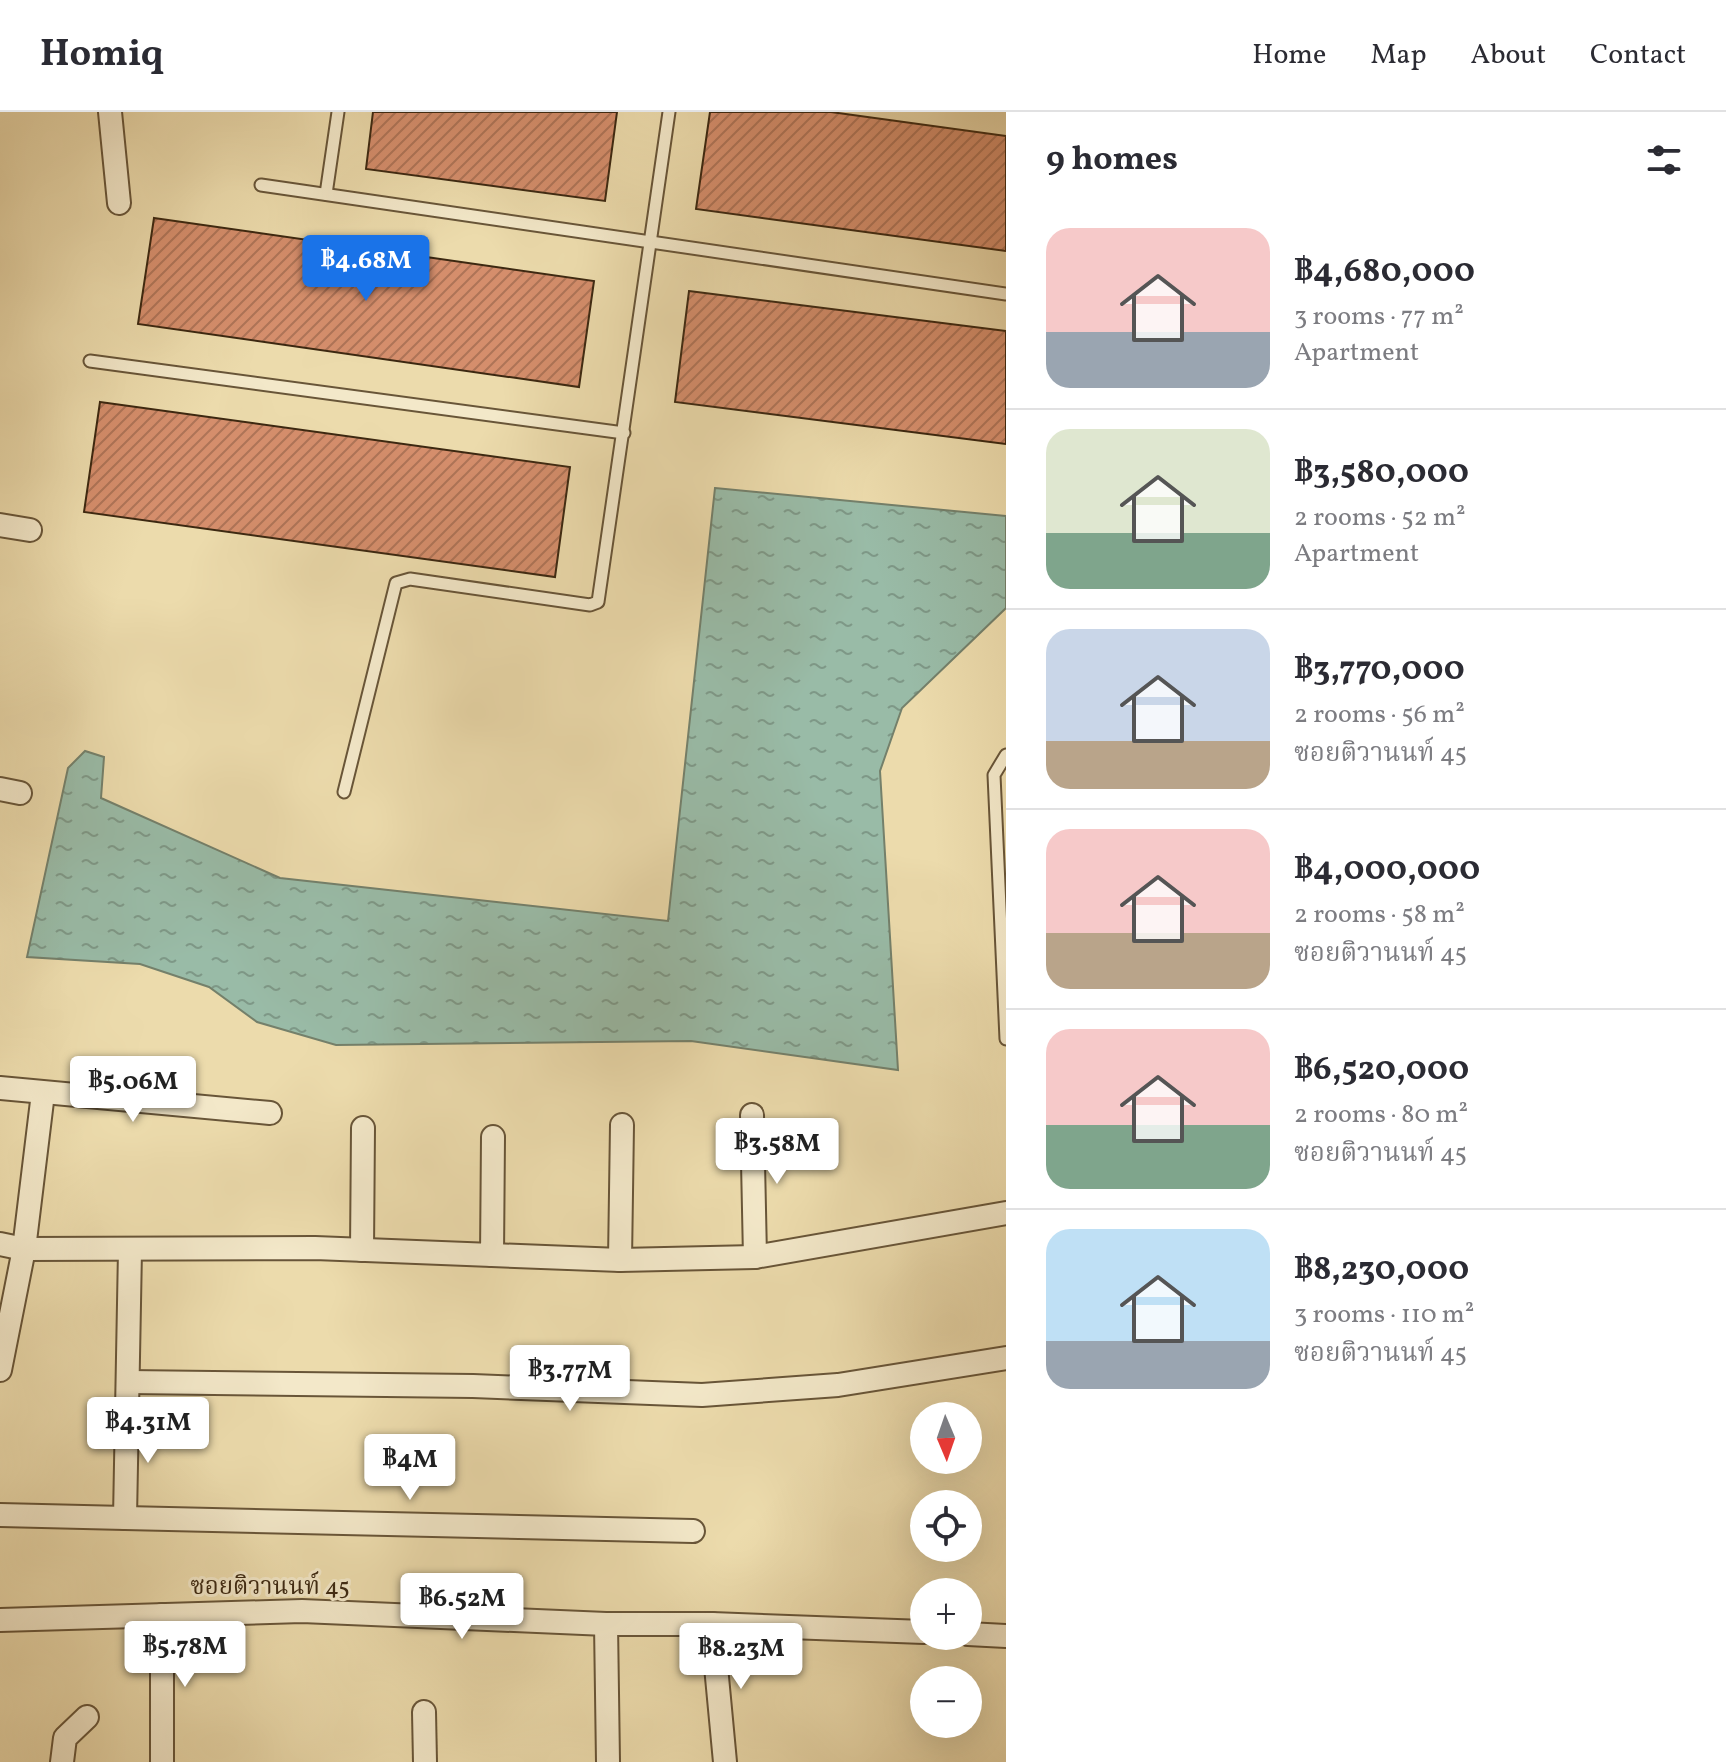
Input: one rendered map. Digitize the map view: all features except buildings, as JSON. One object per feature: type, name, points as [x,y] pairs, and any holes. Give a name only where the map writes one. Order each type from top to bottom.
[{"type":"street","points":[[110,112],[119,203]]},
{"type":"street","points":[[0,525],[30,530]]},
{"type":"street","points":[[0,1088],[270,1113]]},
{"type":"street","points":[[0,1370],[24,1249],[43,1093]]},
{"type":"street","points":[[752,1115],[755,1257]]},
{"type":"street","points":[[620,1260],[622,1125]]},
{"type":"street","points":[[362,1250],[363,1128]]},
{"type":"street","points":[[492,1255],[493,1137]]},
{"type":"street","points":[[0,1244],[24,1249],[362,1250],[620,1260],[755,1257],[1006,1213]]},
{"type":"street","points":[[125,1518],[130,1250]]},
{"type":"street","points":[[128,1382],[473,1386],[702,1395],[838,1385],[1006,1358]]},
{"type":"street","points":[[0,1515],[693,1531]]},
{"type":"street","name":"ซอยติวานนท์ 45","points":[[0,1620],[302,1611],[606,1624],[712,1624],[910,1631]]},
{"type":"street","points":[[162,1615],[162,1762]]},
{"type":"street","points":[[606,1624],[608,1762]]},
{"type":"street","points":[[712,1624],[725,1762]]},
{"type":"street","points":[[982,1635],[1006,1636]]},
{"type":"street","points":[[424,1712],[425,1762]]},
{"type":"street","points":[[62,1762],[65,1738],[87,1717]]},
{"type":"lane","points":[[326,194],[338,112]]},
{"type":"lane","points":[[344,792],[396,583],[410,579],[595,604],[653,241],[669,112]]},
{"type":"lane","points":[[261,185],[1006,294]]},
{"type":"lane","points":[[90,361],[624,433]]},
{"type":"lane","points":[[1006,755],[994,775],[1006,1039]]},
{"type":"water","points":[[715,488],[1006,516],[1006,608],[902,708],[880,771],[898,1070],[691,1041],[336,1045],[257,1022],[209,987],[140,964],[27,957],[68,768],[85,751],[104,757],[101,798],[280,878],[668,921]]}]
